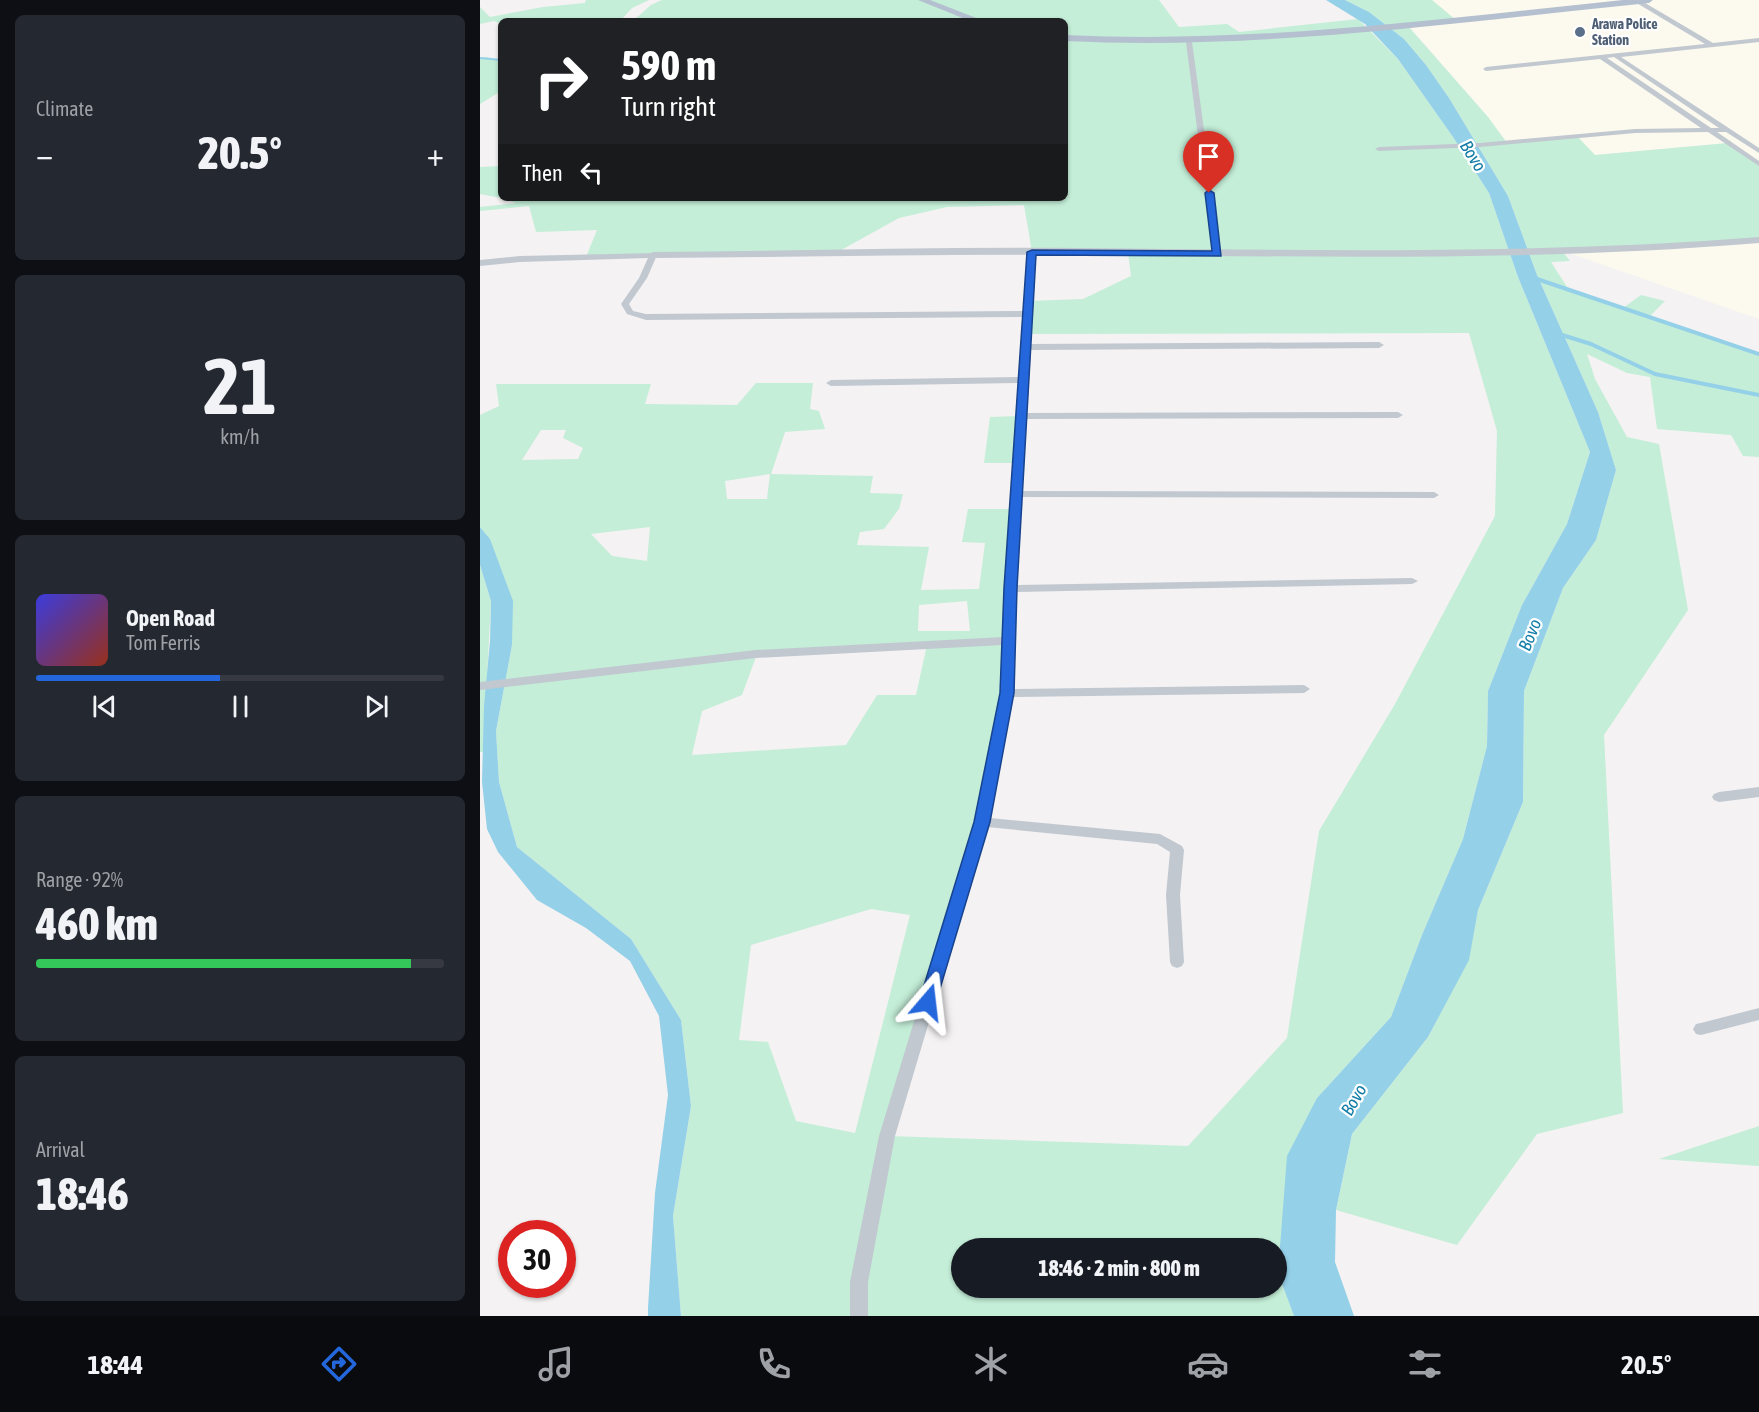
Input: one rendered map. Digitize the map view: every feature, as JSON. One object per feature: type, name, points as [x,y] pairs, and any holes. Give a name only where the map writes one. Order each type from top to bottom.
[{"type":"main road","points":[[922,0],[971,18]]},
{"type":"main road","points":[[1068,38],[1126,42],[1189,42],[1354,32],[1650,0]]},
{"type":"street","points":[[1637,1],[1712,45]]},
{"type":"street","points":[[1486,69],[1759,40]]},
{"type":"street","points":[[1189,42],[1217,254]]},
{"type":"street","points":[[1617,56],[1759,150]]},
{"type":"street","points":[[1603,58],[1759,164]]},
{"type":"street","points":[[1379,149],[1480,145],[1635,131],[1711,132],[1728,130]]},
{"type":"street","points":[[480,263],[520,259],[652,255],[1032,252],[1493,253],[1674,248],[1759,240]]},
{"type":"street","points":[[859,1316],[860,1282],[887,1136],[982,822],[1007,693],[1011,588],[1032,252]]},
{"type":"street","points":[[652,255],[643,278],[625,304],[627,311],[633,315],[662,318],[744,318],[1028,314]]},
{"type":"street","points":[[1026,347],[1379,345]]},
{"type":"street","points":[[831,383],[1023,380]]},
{"type":"street","points":[[1022,416],[1398,415]]},
{"type":"street","points":[[1018,494],[1434,495]]},
{"type":"street","points":[[1011,588],[1412,581]]},
{"type":"street","points":[[481,686],[756,654],[1009,641]]},
{"type":"street","points":[[1007,693],[1304,689]]},
{"type":"street","points":[[1719,797],[1759,792]]},
{"type":"street","points":[[982,822],[1160,839],[1177,850],[1173,895],[1177,962]]},
{"type":"street","points":[[1701,1029],[1759,1014]]},
{"type":"shaded area","points":[[1432,0],[1759,0],[1759,164],[1727,143],[1595,155],[1507,143],[1488,117],[1408,25],[1455,20]]},
{"type":"shaded area","points":[[1759,240],[1759,319],[1563,251]]},
{"type":"green space","points":[[586,0],[649,0],[632,8],[623,18],[498,18],[498,23],[494,21],[480,24],[480,7],[490,17],[543,7],[585,3]]},
{"type":"green space","points":[[662,0],[1159,0],[1179,27],[1227,24],[1239,32],[1358,19],[1398,59],[1489,193],[1518,277],[1590,452],[1567,524],[1522,605],[1488,691],[1487,746],[1463,839],[1422,935],[1391,1017],[1317,1098],[1286,1238],[951,1238],[951,1298],[1287,1297],[1294,1316],[681,1316],[673,1216],[691,1106],[681,1020],[631,939],[517,847],[499,782],[496,731],[512,645],[490,539],[480,527],[480,415],[499,406],[496,384],[651,384],[645,404],[737,405],[756,383],[813,383],[810,409],[819,411],[825,429],[785,432],[771,474],[873,476],[870,493],[903,494],[899,509],[884,529],[860,532],[857,545],[929,547],[921,590],[979,589],[985,543],[962,542],[968,509],[1017,509],[1007,693],[982,822],[887,1136],[1188,1146],[1287,1038],[1319,831],[1395,704],[1495,516],[1497,431],[1469,333],[1026,334],[1029,301],[1083,299],[1131,276],[1128,253],[1032,252],[1024,205],[947,207],[899,218],[834,254],[586,257],[597,230],[536,232],[529,206],[480,211],[480,207],[516,203],[510,201],[1068,201],[1068,18],[636,18],[651,5]],"holes":[[[541,430],[566,430],[563,438],[583,448],[578,459],[522,460]],[[770,474],[767,499],[727,499],[725,481]],[[650,527],[647,561],[612,556],[591,534]],[[967,601],[970,631],[918,631],[919,605]],[[927,645],[916,695],[877,695],[846,745],[692,755],[702,711],[742,695],[757,654]],[[871,909],[910,915],[855,1133],[796,1121],[768,1042],[739,1040],[751,945]]]},
{"type":"green space","points":[[1345,0],[1432,0],[1456,20],[1408,26],[1488,117],[1507,143],[1577,136],[1595,155],[1728,143],[1759,164],[1759,240],[1563,252],[1570,261],[1551,262],[1569,290],[1623,308],[1641,295],[1665,301],[1649,317],[1757,354],[1759,352],[1759,457],[1743,456],[1731,435],[1657,429],[1650,377],[1627,373],[1587,354],[1595,379],[1627,437],[1659,444],[1688,610],[1604,735],[1623,1113],[1537,1134],[1457,1245],[1336,1210],[1352,1134],[1428,1037],[1468,960],[1478,910],[1523,802],[1524,691],[1563,588],[1596,540],[1616,470],[1598,412],[1537,275],[1508,196],[1449,98],[1426,65],[1404,39],[1369,12]]},
{"type":"green space","points":[[480,58],[498,59],[498,93],[480,104]]},
{"type":"green space","points":[[498,166],[498,197],[480,194],[480,167]]},
{"type":"green space","points":[[1021,416],[1019,463],[984,463],[990,417]]},
{"type":"green space","points":[[480,565],[491,601],[483,752],[480,752]]},
{"type":"green space","points":[[1759,1126],[1759,1166],[1659,1159]]},
{"type":"water","name":"Bovo","points":[[1326,0],[1345,0],[1369,12],[1404,39],[1449,98],[1508,196],[1537,275],[1598,412],[1616,470],[1596,540],[1563,588],[1524,691],[1523,802],[1478,910],[1469,960],[1428,1037],[1352,1134],[1336,1210],[1335,1262],[1354,1316],[1294,1316],[1287,1297],[1287,1238],[1281,1238],[1287,1156],[1317,1098],[1391,1017],[1422,935],[1463,839],[1487,746],[1488,691],[1522,605],[1567,524],[1590,452],[1518,277],[1489,193],[1398,59],[1365,24]]},
{"type":"water","points":[[480,527],[490,539],[513,601],[512,645],[496,731],[499,782],[517,847],[631,939],[681,1020],[691,1106],[673,1216],[681,1316],[648,1316],[655,1193],[668,1095],[659,1016],[630,961],[586,928],[537,900],[498,852],[487,829],[482,782],[491,601],[480,565]]},
{"type":"waterway","points":[[480,58],[498,60]]},
{"type":"waterway","points":[[1534,278],[1759,354]]},
{"type":"waterway","points":[[1559,334],[1591,344],[1655,374],[1759,395]]},
{"type":"place","name":"Arawa Police Station","points":[[1580,32]]},
{"type":"route","points":[[928,1002],[982,822],[1007,693],[1011,588],[1032,252],[1217,254],[1209,193]]}]
